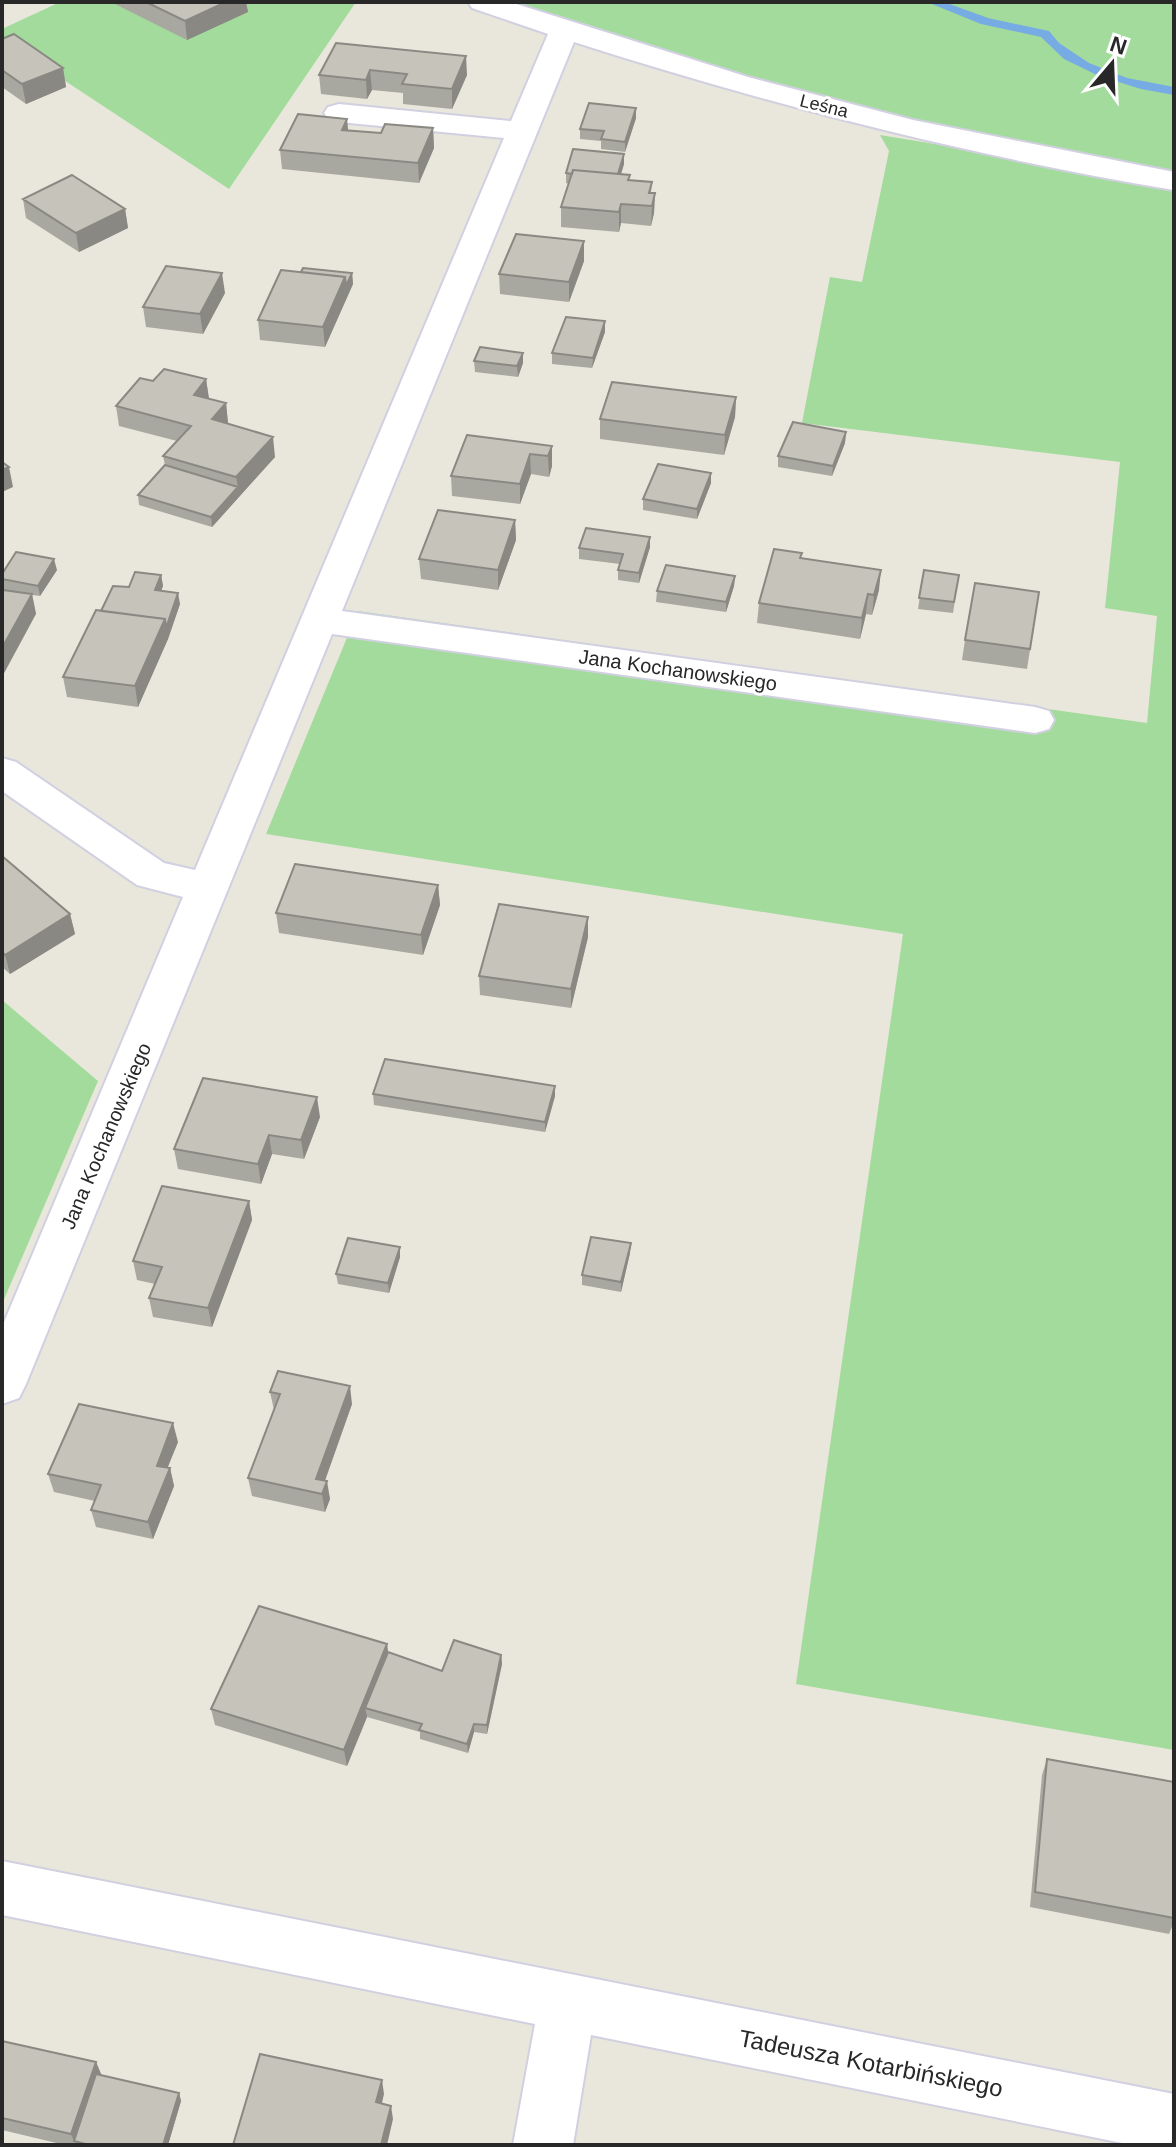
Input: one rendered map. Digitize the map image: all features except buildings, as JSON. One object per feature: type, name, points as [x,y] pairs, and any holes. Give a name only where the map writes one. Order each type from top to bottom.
[{"type":"street","name":"Leśna","points":[[482,2],[564,30],[799,100],[1072,166],[1174,181]]},
{"type":"street","name":"Jana Kochanowskiego","points":[[2,1384],[564,30]]},
{"type":"street","points":[[339,113],[522,131]]},
{"type":"street","name":"Jana Kochanowskiego","points":[[320,620],[1035,720]]},
{"type":"street","points":[[2,772],[152,875],[210,888]]},
{"type":"street","name":"Tadeusza Kotarbińskiego","points":[[2,1888],[1174,2124]]},
{"type":"street","points":[[543,2145],[568,2001]]},
{"type":"green space","points":[[60,2],[356,2],[229,189],[44,67],[2,85],[2,29]]},
{"type":"green space","points":[[506,2],[1174,2],[1174,174],[1005,143],[836,103],[669,55]]},
{"type":"green space","points":[[880,135],[1174,183],[1174,1750],[796,1684],[903,934],[266,834],[358,611],[1147,723],[1157,616],[1105,608],[1120,462],[802,423],[830,277],[862,282],[889,151]]},
{"type":"green space","points":[[2,1000],[98,1081],[2,1304]]},
{"type":"waterway","points":[[933,2],[985,21],[1045,34],[1068,56],[1103,74],[1174,91]]}]
